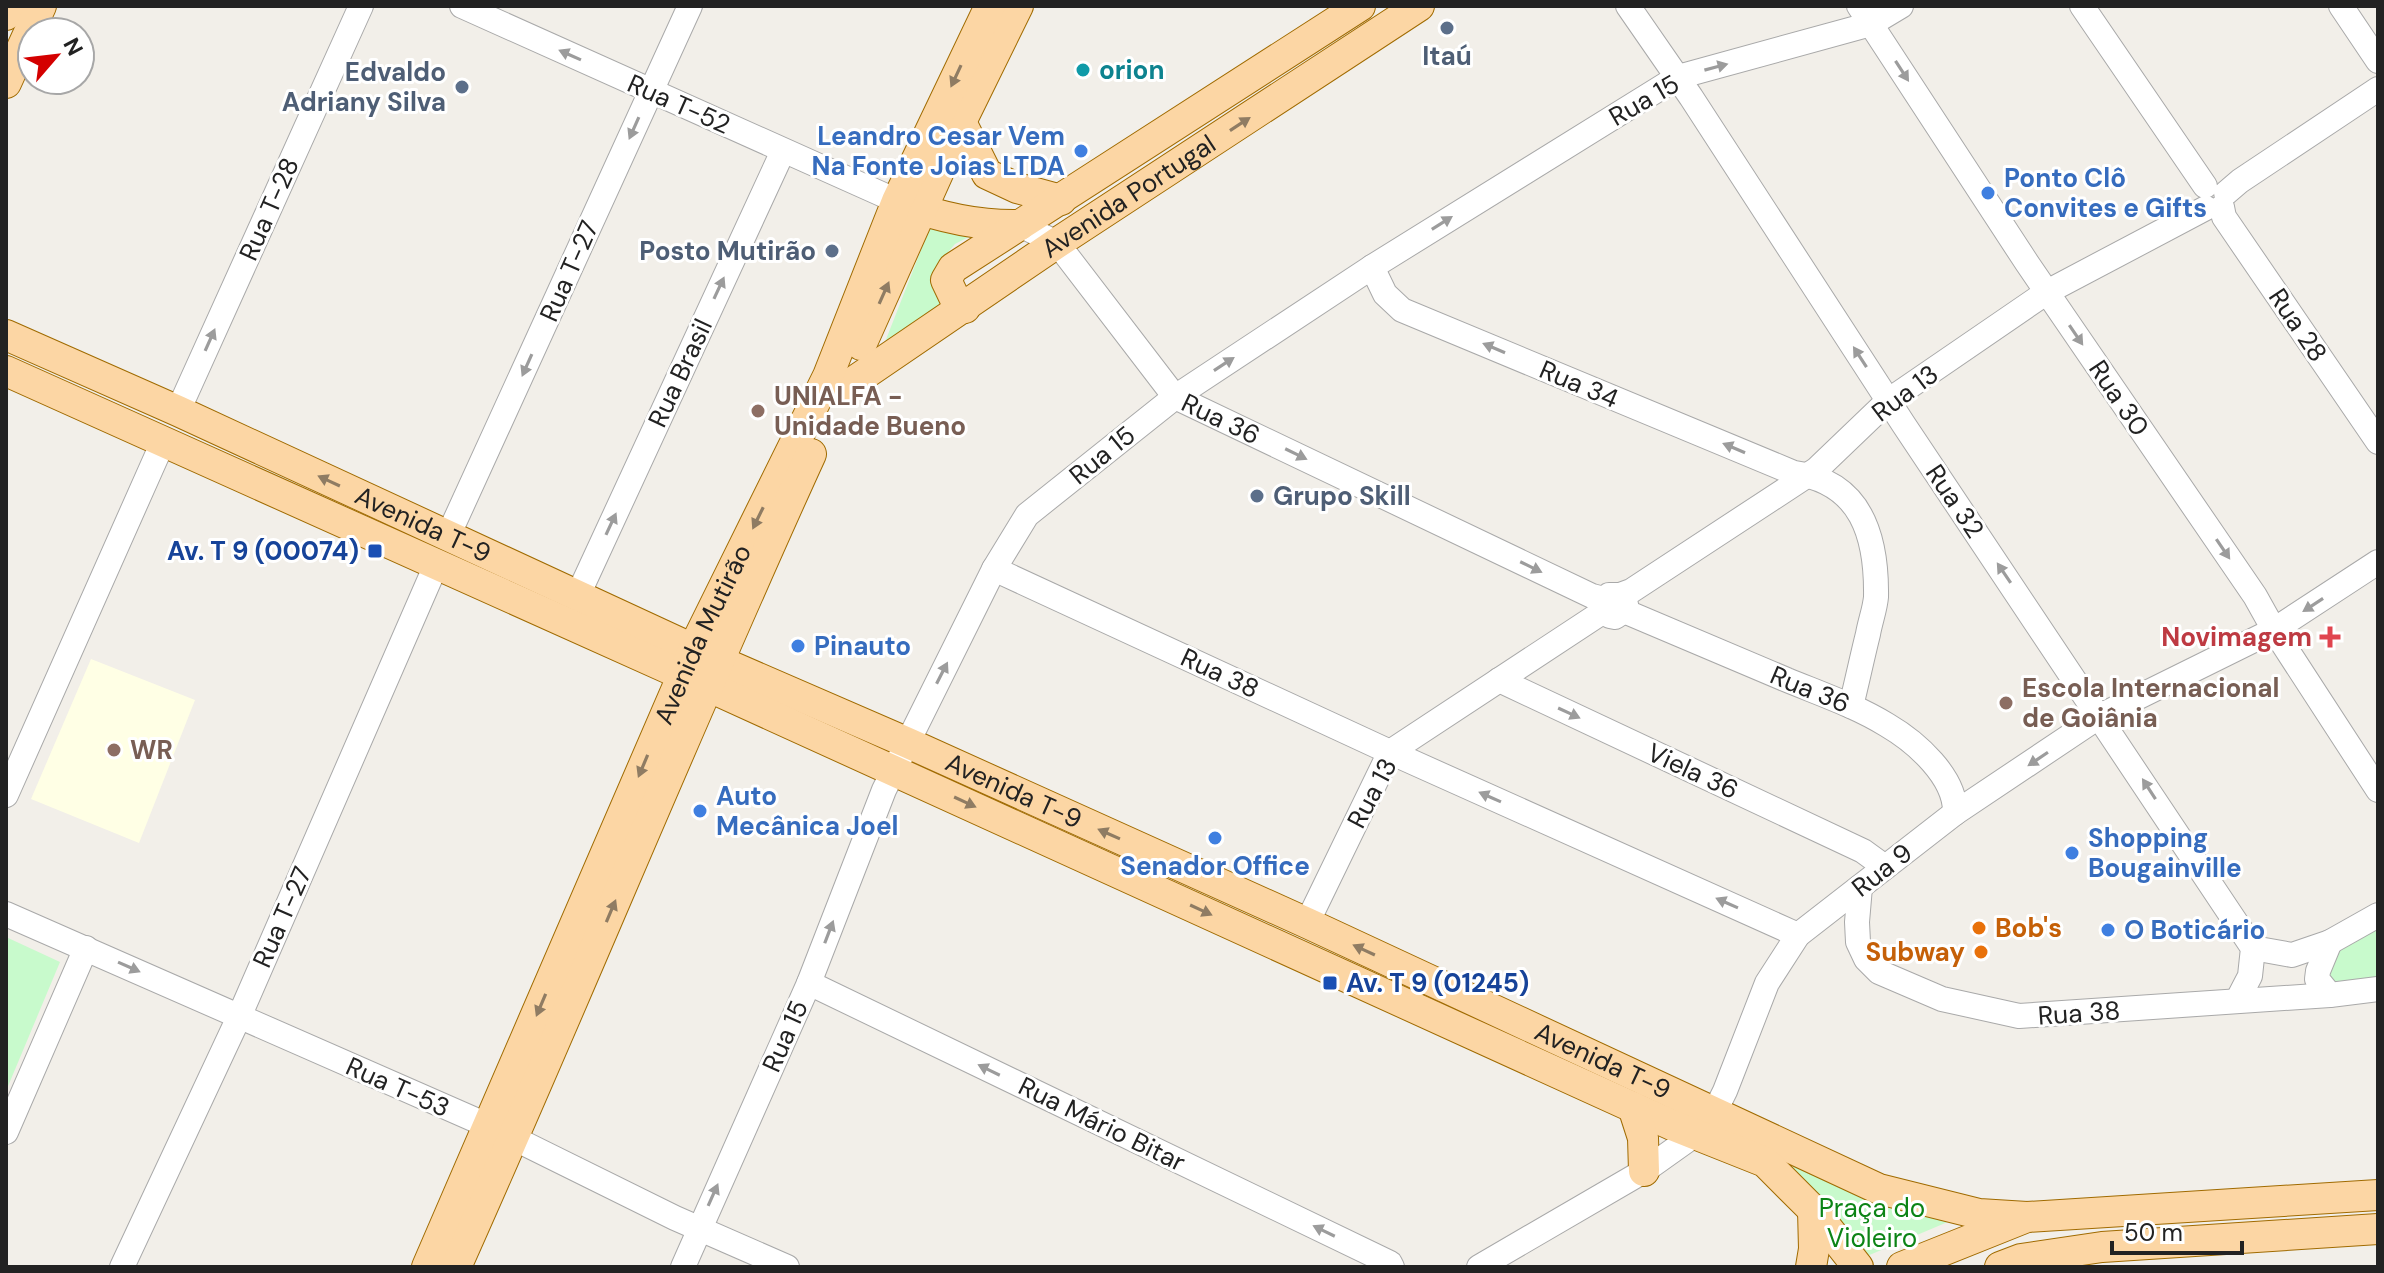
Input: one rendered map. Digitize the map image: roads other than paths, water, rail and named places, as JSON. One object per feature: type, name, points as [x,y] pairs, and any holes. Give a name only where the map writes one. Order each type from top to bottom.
[{"type":"main road","points":[[6,15],[10,6]]},
{"type":"main road","points":[[6,83],[41,6]]},
{"type":"main road","name":"Avenida Mutirão","points":[[701,669],[724,644],[840,391],[909,206],[990,6]]},
{"type":"main road","name":"Avenida Mutirão","points":[[456,1267],[502,1132],[828,376],[909,206],[961,122],[1018,6]]},
{"type":"main road","name":"Avenida Portugal","points":[[965,308],[956,301],[946,280],[953,268],[1360,6]]},
{"type":"main road","name":"Avenida Portugal","points":[[840,391],[1057,243],[1419,6]]},
{"type":"main road","points":[[961,122],[987,174],[1017,188],[1061,200]]},
{"type":"main road","name":"Rua 36","points":[[909,206],[995,226],[1020,225]]},
{"type":"main road","name":"Avenida T-9","points":[[6,335],[578,595],[701,669]]},
{"type":"main road","name":"Avenida T-9","points":[[6,371],[436,565],[701,669],[901,756],[1307,923],[1705,1124],[1765,1162],[1813,1210],[1858,1267]]},
{"type":"main road","name":"Avenida T-9","points":[[901,756],[1633,1107],[1705,1124],[1879,1189],[1979,1214],[2027,1217]]},
{"type":"main road","points":[[1633,1107],[1643,1138],[1644,1171]]},
{"type":"main road","name":"Avenida Mutirão","points":[[427,1267],[502,1132]]},
{"type":"main road","points":[[1902,1267],[2027,1217],[2378,1195]]},
{"type":"main road","points":[[1811,1267],[1813,1210]]},
{"type":"main road","points":[[2000,1267],[2021,1259],[2102,1247],[2378,1229]]},
{"type":"street","name":"Rua T-28","points":[[178,411],[361,6]]},
{"type":"street","name":"Rua T-52","points":[[462,6],[909,206]]},
{"type":"street","name":"Rua T-27","points":[[448,536],[690,6]]},
{"type":"street","name":"Rua 32","points":[[1628,6],[1678,77],[1888,401],[2253,948]]},
{"type":"street","name":"Rua 15","points":[[683,1267],[809,983],[901,756],[994,569],[1027,515],[1175,397],[1372,267],[1678,77],[1901,6]]},
{"type":"street","name":"Rua 28","points":[[2082,6],[2378,442]]},
{"type":"street","points":[[2341,6],[2378,61]]},
{"type":"street","name":"Rua 30","points":[[1865,15],[2047,292],[2246,583],[2378,790]]},
{"type":"street","name":"Rua 13","points":[[1307,923],[1390,752],[1814,474],[1888,401],[2047,292],[2214,197],[2378,89]]},
{"type":"street","name":"Rua Brasil","points":[[578,595],[783,151]]},
{"type":"street","name":"Rua 36","points":[[1020,225],[1057,243],[1175,397],[1612,604],[1889,725],[1921,751],[1949,786],[1955,800],[1955,813]]},
{"type":"street","name":"Rua 34","points":[[1372,267],[1385,294],[1402,310],[1794,473],[1814,474],[1844,491],[1863,518],[1873,548],[1876,600],[1851,706]]},
{"type":"street","points":[[6,795],[163,442]]},
{"type":"street","name":"Rua 9","points":[[1705,1124],[1725,1091],[1767,983],[1798,935],[1955,813],[2100,716],[2274,630],[2378,562]]},
{"type":"street","name":"Rua T-27","points":[[122,1267],[239,1017],[436,565]]},
{"type":"street","name":"Rua 38","points":[[994,569],[1390,752],[1798,935]]},
{"type":"street","name":"Viela 36","points":[[1499,680],[1863,851],[1885,867]]},
{"type":"street","name":"Rua 38","points":[[1421,731],[1426,754],[1447,777]]},
{"type":"street","name":"Rua 38","points":[[1860,887],[1858,942],[1866,959],[1879,972],[1942,999],[2019,1016],[2378,989]]},
{"type":"street","name":"Rua T-53","points":[[6,914],[502,1132],[698,1228],[787,1267]]},
{"type":"street","points":[[2237,1001],[2250,976],[2253,948],[2292,955],[2330,942],[2378,915]]},
{"type":"street","points":[[2330,942],[2317,979],[2330,995]]},
{"type":"street","points":[[6,1132],[86,948]]},
{"type":"street","name":"Rua Mário Bitar","points":[[809,983],[1390,1263],[1392,1267]]},
{"type":"street","points":[[1479,1267],[1644,1171],[1705,1124]]},
{"type":"place","name":"Itaú","points":[[1447,28]]},
{"type":"place","name":"orion","points":[[1083,70]]},
{"type":"place","name":"Edvaldo Adriany Silva","points":[[462,87]]},
{"type":"place","name":"Leandro Cesar Vem Na Fonte Joias LTDA","points":[[1081,151]]},
{"type":"place","name":"Ponto Clô Convites e Gifts","points":[[1988,193]]},
{"type":"place","name":"Posto Mutirão","points":[[832,251]]},
{"type":"place","name":"UNIALFA - Unidade Bueno","points":[[758,411]]},
{"type":"place","name":"Grupo Skill","points":[[1257,496]]},
{"type":"place","name":"Av. T 9 (00074)","points":[[375,551]]},
{"type":"place","name":"Novimagem","points":[[2330,637]]},
{"type":"place","name":"Pinauto","points":[[798,646]]},
{"type":"place","name":"Escola Internacional de Goiânia","points":[[2006,703]]},
{"type":"place","name":"WR","points":[[114,750]]},
{"type":"place","name":"Auto Mecânica Joel","points":[[700,811]]},
{"type":"place","name":"Senador Office","points":[[1215,838]]},
{"type":"place","name":"Shopping Bougainville","points":[[2072,853]]},
{"type":"place","name":"Bob's","points":[[1979,928]]},
{"type":"place","name":"O Boticário","points":[[2108,930]]},
{"type":"place","name":"Subway","points":[[1981,952]]},
{"type":"place","name":"Av. T 9 (01245)","points":[[1330,983]]},
{"type":"park label","name":"Praça do Violeiro","points":[[1872,1223]]}]
